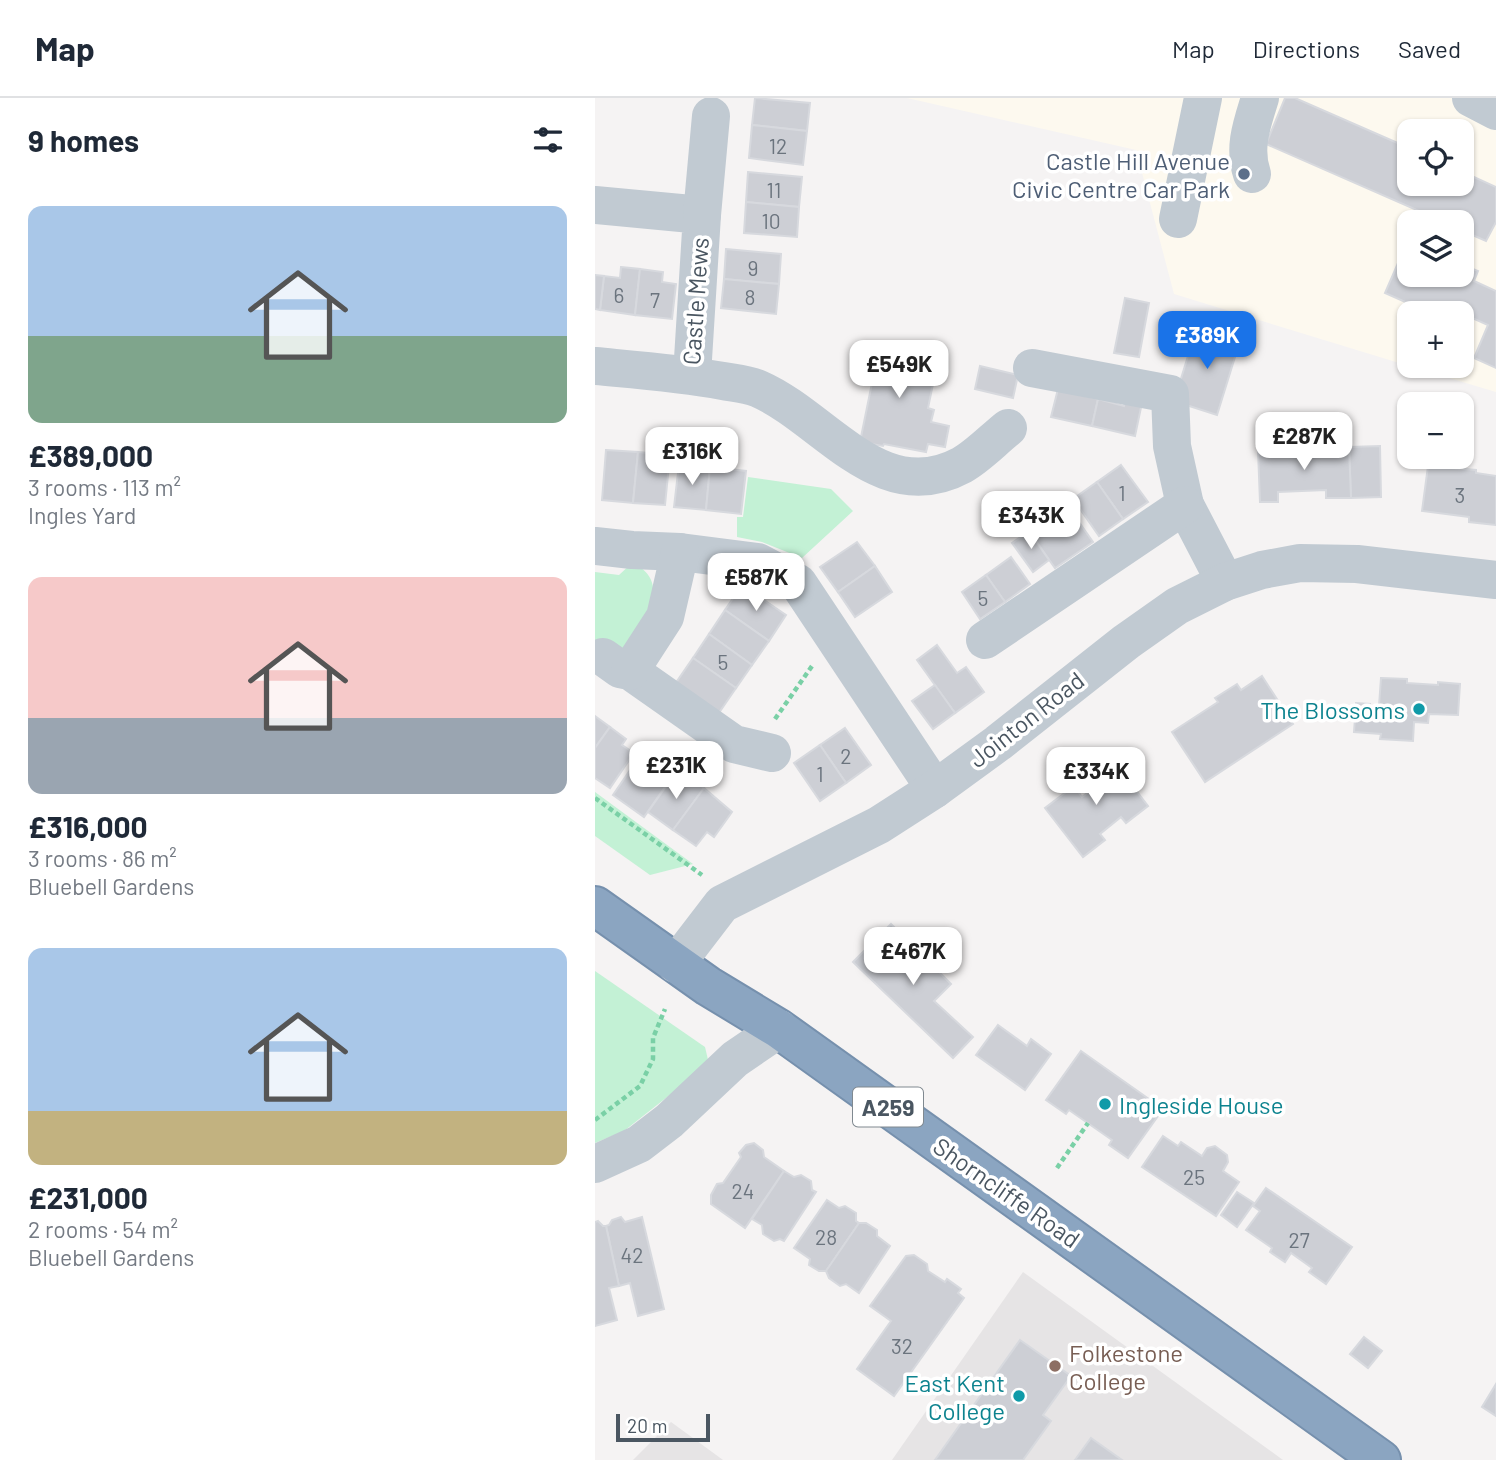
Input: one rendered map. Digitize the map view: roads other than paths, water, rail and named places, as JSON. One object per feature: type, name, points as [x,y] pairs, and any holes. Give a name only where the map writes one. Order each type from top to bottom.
[{"type":"highway","name":"Shorncliffe Road","points":[[595,906],[708,986],[779,1029],[1381,1460]]},
{"type":"street","points":[[1178,219],[1203,98]]},
{"type":"street","points":[[1252,174],[1247,160],[1249,134],[1260,98]]},
{"type":"street","points":[[1471,98],[1496,111]]},
{"type":"street","name":"Castle Mews","points":[[595,366],[692,375],[711,116]]},
{"type":"street","name":"Castle Mews","points":[[595,205],[702,215]]},
{"type":"street","points":[[1032,368],[1170,394],[1172,446],[1185,505],[1225,582]]},
{"type":"street","points":[[692,375],[757,387],[790,405],[847,450],[874,467],[902,475],[930,476],[962,465],[1008,428]]},
{"type":"street","points":[[985,640],[1185,505]]},
{"type":"street","points":[[595,546],[632,551],[680,552],[758,562],[798,583],[935,789]]},
{"type":"street","points":[[680,552],[665,617],[616,664],[734,744],[763,750]]},
{"type":"street","name":"Jointon Road","points":[[676,964],[722,904],[879,825],[999,743],[1126,642],[1177,606],[1225,582],[1262,570],[1300,563],[1357,564],[1496,580]]},
{"type":"street","points":[[595,1164],[639,1144],[669,1121],[736,1059],[779,1029]]},
{"type":"place","name":"Castle Hill Avenue Civic Centre Car Park","points":[[1244,174]]},
{"type":"place","name":"The Blossoms","points":[[1419,709]]},
{"type":"place","name":"Ingleside House","points":[[1105,1104]]},
{"type":"place","name":"Folkestone College","points":[[1055,1366]]},
{"type":"place","name":"East Kent College","points":[[1019,1396]]}]
